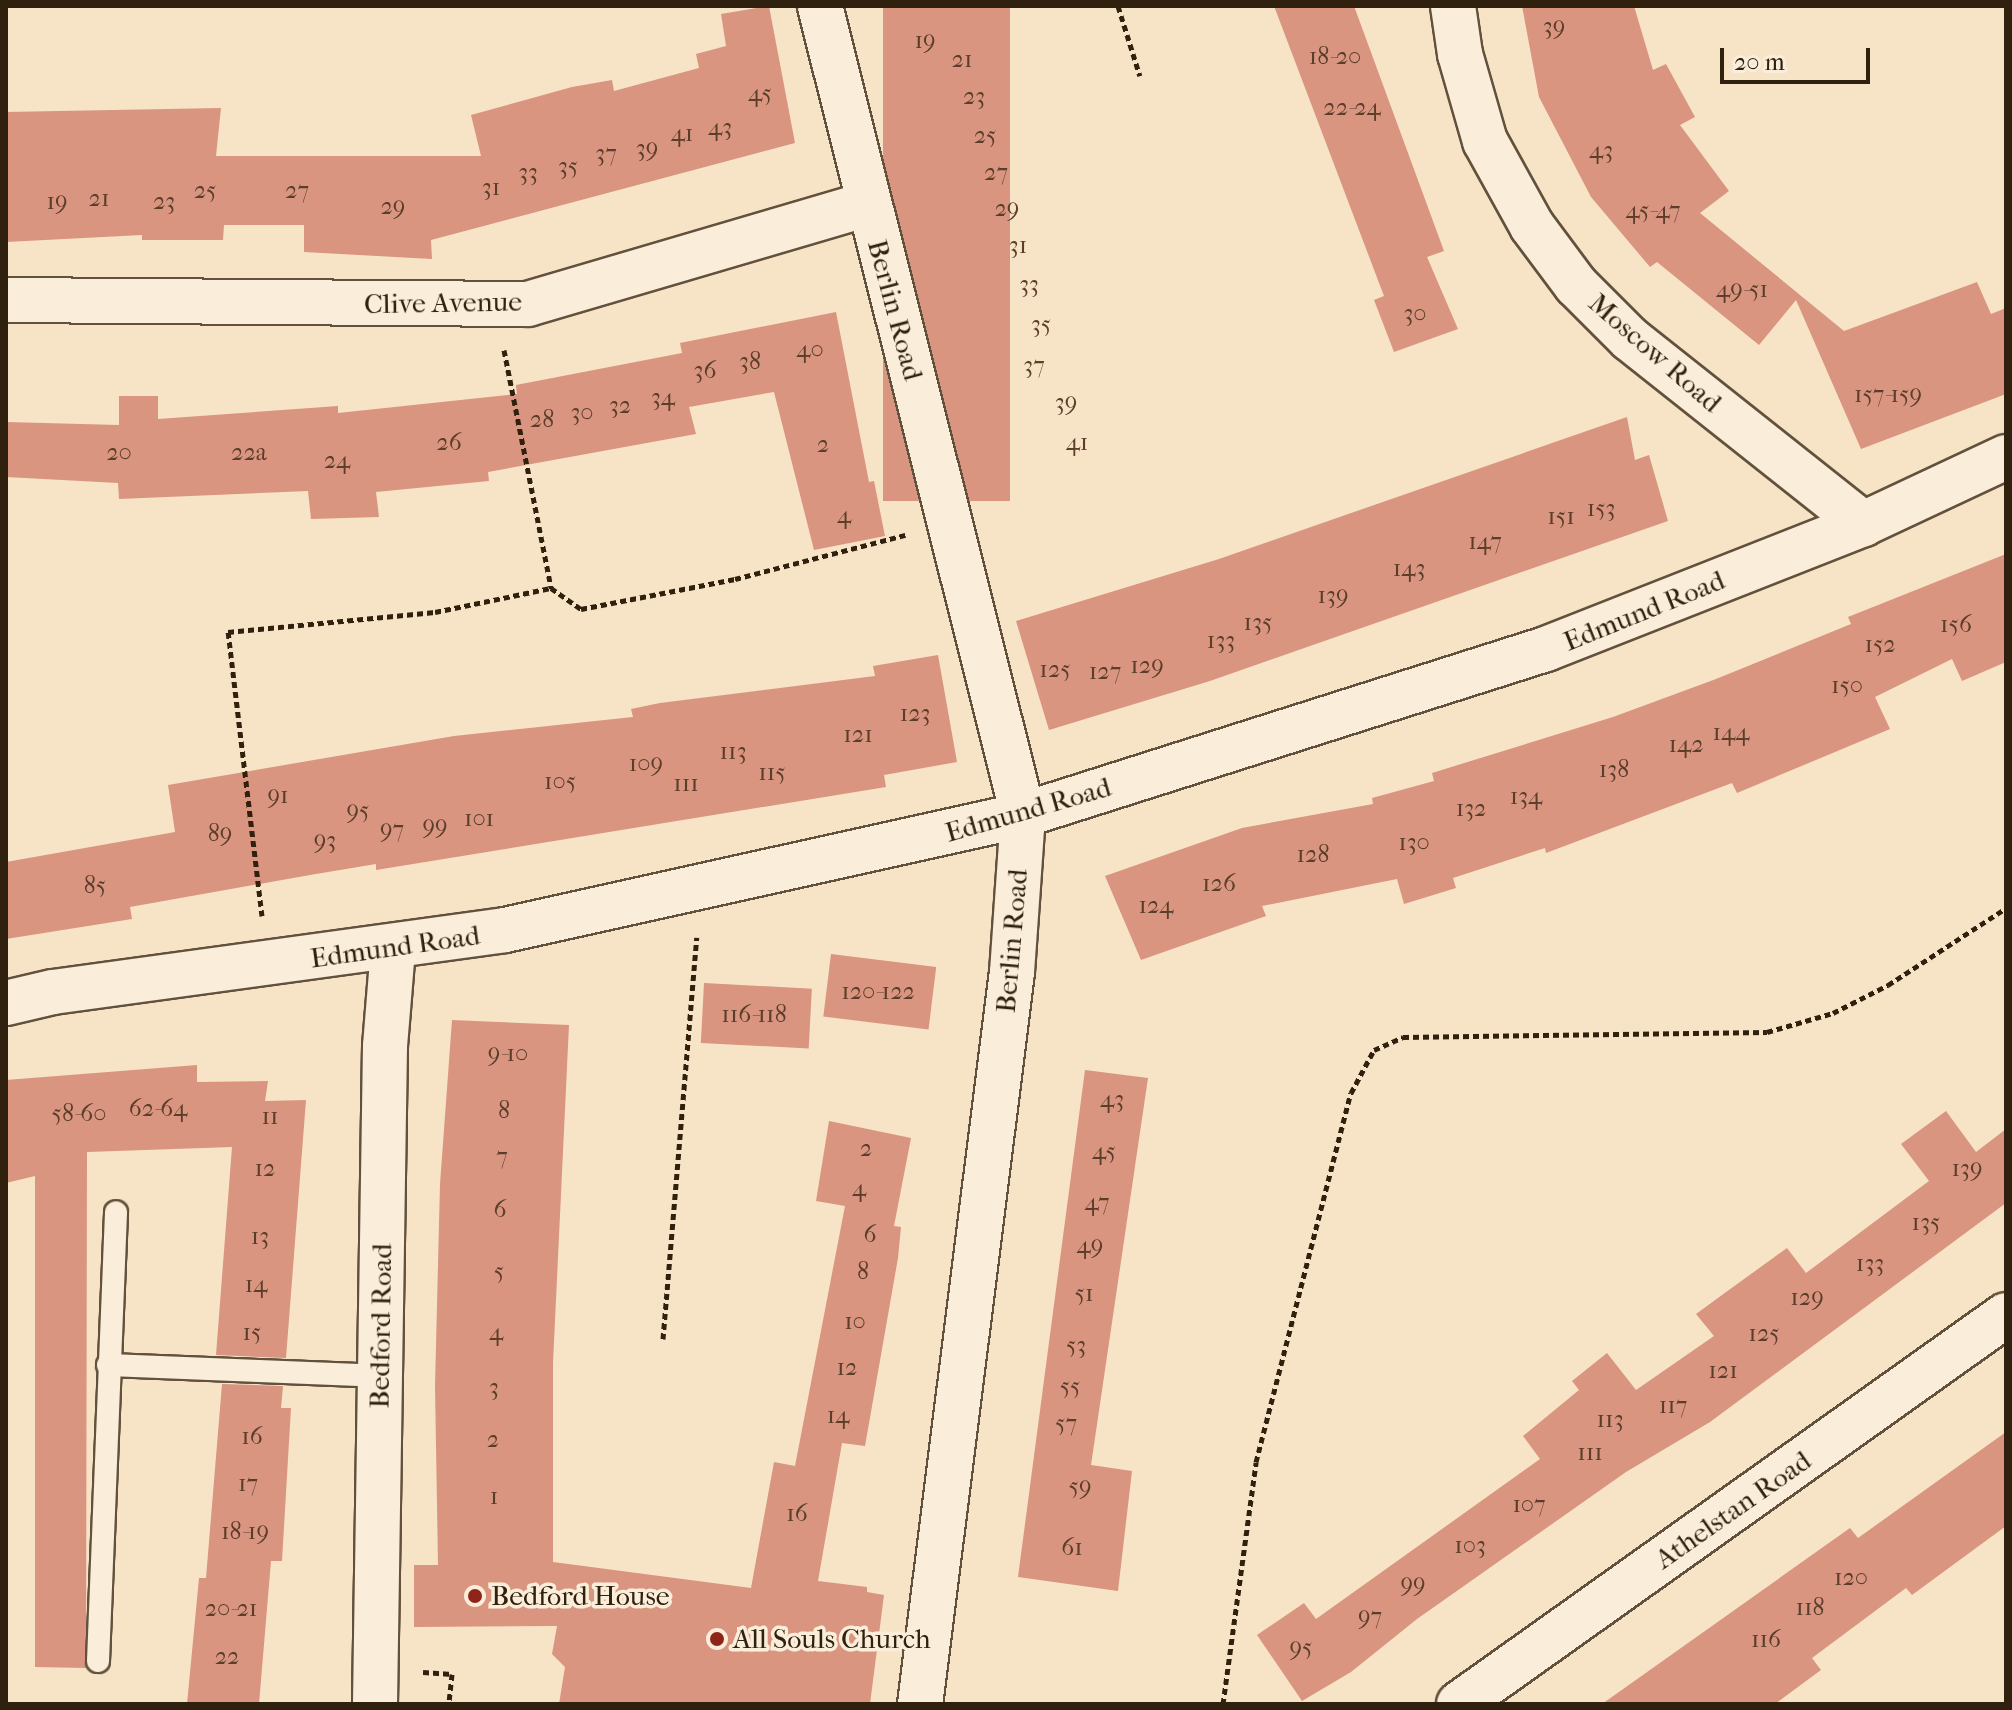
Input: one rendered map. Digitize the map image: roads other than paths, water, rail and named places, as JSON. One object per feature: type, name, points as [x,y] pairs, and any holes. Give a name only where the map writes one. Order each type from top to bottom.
[{"type":"street","name":"Berlin Road","points":[[820,6],[867,204],[1023,815],[1012,972],[920,1704]]},
{"type":"street","name":"Moscow Road","points":[[1453,6],[1460,54],[1485,141],[1532,226],[1576,285],[1630,339],[1863,524]]},
{"type":"street","name":"Clive Avenue","points":[[6,300],[528,304],[867,204]]},
{"type":"street","name":"Edmund Road","points":[[6,1003],[53,992],[393,949],[713,888],[1023,815],[1546,649],[1863,524],[2006,457]]},
{"type":"street","name":"Bedford Road","points":[[375,1704],[385,1046],[393,949]]},
{"type":"street","name":"Athelstan Road","points":[[1459,1704],[2006,1315]]},
{"type":"lane","points":[[98,1661],[116,1212]]},
{"type":"lane","points":[[108,1365],[379,1376]]},
{"type":"place","name":"Bedford House","points":[[475,1596]]},
{"type":"place","name":"All Souls Church","points":[[717,1639]]}]
